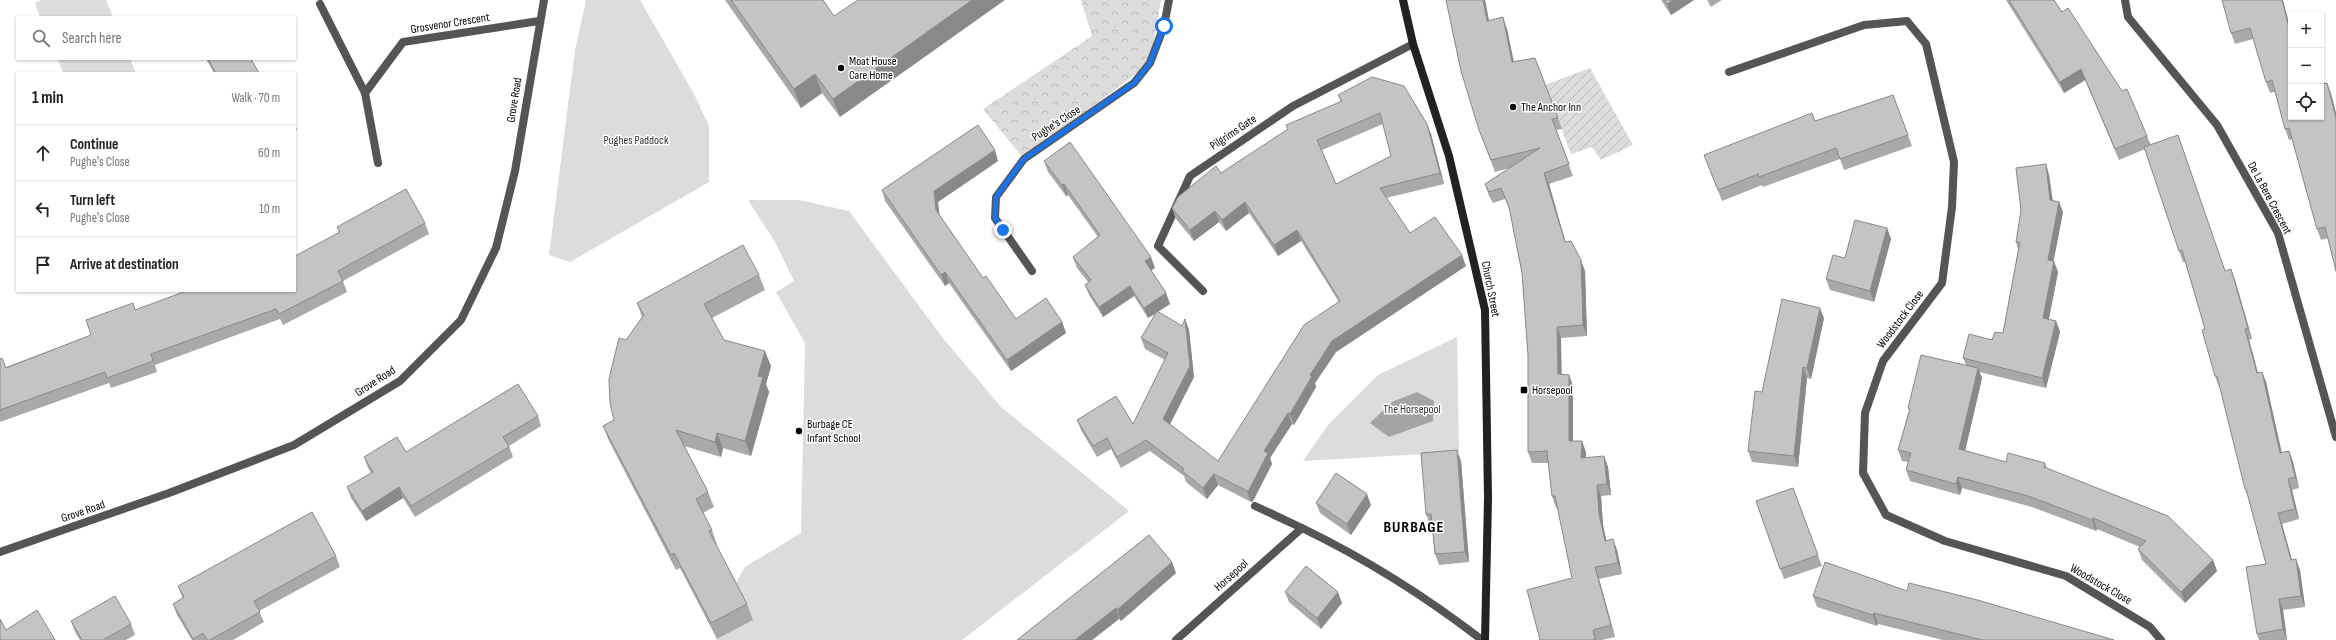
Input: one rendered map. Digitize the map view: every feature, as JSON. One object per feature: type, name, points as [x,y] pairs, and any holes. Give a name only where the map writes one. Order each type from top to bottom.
[{"type":"main road","name":"Church Street","points":[[1403,0],[1413,44],[1449,156],[1485,310],[1488,498],[1483,640]]},
{"type":"street","name":"Grove Road","points":[[0,552],[169,493],[294,445],[400,382],[461,320],[496,248],[515,171],[539,21],[544,0]]},
{"type":"street","name":"Pughe's Close","points":[[1032,270],[995,218],[996,197],[1024,159],[1134,83],[1150,63],[1164,26],[1169,0]]},
{"type":"street","name":"De La Bere Crescent","points":[[2125,0],[2128,17],[2217,125],[2278,233],[2336,437]]},
{"type":"street","points":[[320,4],[365,93],[378,163]]},
{"type":"street","name":"Grosvenor Crescent","points":[[365,93],[403,42],[539,21]]},
{"type":"street","name":"Woodstock Close","points":[[1729,72],[1864,25],[1907,21],[1926,44],[1954,162],[1952,208],[1942,283],[1883,362],[1865,413],[1863,473],[1886,515],[1945,541],[2066,576],[2150,627],[2161,640]]},
{"type":"street","name":"Pilgrims Gate","points":[[1203,291],[1158,246],[1190,176],[1293,106],[1413,44]]},
{"type":"street","points":[[1255,506],[1376,566],[1443,609],[1483,640]]},
{"type":"street","name":"Horsepool","points":[[1176,640],[1302,528]]},
{"type":"green space","points":[[42,0],[106,0],[113,16],[40,16],[35,3]]},
{"type":"green space","name":"Pughes Paddock","points":[[586,0],[640,0],[694,94],[709,126],[709,182],[570,262],[549,255],[575,50]]},
{"type":"green space","points":[[1081,0],[1161,0],[1150,63],[1024,159],[983,109],[1092,36]]},
{"type":"green space","points":[[58,60],[130,60],[136,72],[63,72]]},
{"type":"green space","points":[[1590,68],[1633,145],[1601,160],[1592,147],[1571,154],[1545,85]]},
{"type":"green space","points":[[748,200],[799,200],[849,211],[942,337],[1001,407],[1129,511],[962,640],[715,640],[752,620],[735,585],[745,567],[801,533],[805,343],[776,292],[794,281],[775,242]]},
{"type":"green space","name":"The Horsepool","points":[[1457,337],[1459,452],[1303,461],[1328,425],[1378,375]]},
{"type":"shaded area","points":[[1417,392],[1434,401],[1433,421],[1389,437],[1370,423],[1392,402]]},
{"type":"building","name":"Moat House Care Home","points":[[731,0],[823,0],[834,16],[858,0],[972,0],[833,99],[815,74],[794,89]]},
{"type":"building","points":[[1446,0],[1483,0],[1487,21],[1503,17],[1512,62],[1535,58],[1558,118],[1552,119],[1569,164],[1544,173],[1565,242],[1571,241],[1581,260],[1583,325],[1557,327],[1558,374],[1569,375],[1569,441],[1582,441],[1581,458],[1604,456],[1607,484],[1597,485],[1599,514],[1605,541],[1613,539],[1618,563],[1595,567],[1611,625],[1593,630],[1595,640],[1540,640],[1527,590],[1572,578],[1555,496],[1552,496],[1547,451],[1528,452],[1528,355],[1522,273],[1509,207],[1501,188],[1489,192],[1485,184],[1540,148],[1491,160],[1479,130],[1461,71]]},
{"type":"building","points":[[1664,0],[1673,0],[1667,4]]},
{"type":"building","points":[[2009,0],[2054,0],[2062,12],[2068,8],[2122,91],[2127,89],[2147,136],[2115,149],[2081,69],[2060,82]]},
{"type":"building","points":[[2222,0],[2282,0],[2288,23],[2288,120],[2324,120],[2324,84],[2327,83],[2336,118],[2336,271],[2325,227],[2317,229],[2289,128],[2285,129],[2272,80],[2266,82],[2250,28],[2231,33]]},
{"type":"building","points":[[209,60],[252,60],[258,72],[215,72]]},
{"type":"building","points":[[1372,77],[1404,86],[1427,124],[1440,173],[1380,188],[1410,233],[1435,217],[1462,255],[1332,341],[1310,375],[1312,376],[1290,414],[1288,413],[1264,451],[1268,453],[1249,490],[1247,491],[1214,474],[1203,488],[1182,471],[1184,469],[1146,440],[1117,457],[1107,438],[1093,446],[1077,420],[1116,396],[1133,424],[1168,353],[1141,338],[1157,311],[1182,326],[1185,319],[1190,366],[1163,419],[1218,461],[1304,325],[1340,301],[1297,230],[1274,245],[1245,202],[1222,220],[1215,211],[1190,230],[1172,208],[1178,197],[1216,166],[1221,173],[1288,129],[1286,125],[1342,101],[1338,95]],"holes":[[[1380,113],[1391,156],[1336,184],[1317,140]]]},
{"type":"building","points":[[1893,95],[1908,135],[1840,159],[1836,148],[1759,177],[1758,174],[1718,190],[1704,155],[1812,113],[1815,121]]},
{"type":"building","points":[[978,125],[995,150],[934,191],[936,210],[983,278],[986,276],[1016,319],[1046,298],[1062,322],[1007,360],[945,272],[941,275],[882,190]]},
{"type":"building","points":[[2178,135],[2225,271],[2231,269],[2248,328],[2245,329],[2257,373],[2262,372],[2280,453],[2289,451],[2295,477],[2288,479],[2295,509],[2278,513],[2291,560],[2296,559],[2301,596],[2279,599],[2283,629],[2257,634],[2246,567],[2266,564],[2245,489],[2217,376],[2215,376],[2202,330],[2205,329],[2182,250],[2179,251],[2144,147]]},
{"type":"building","points":[[1070,142],[1151,257],[1145,261],[1166,293],[1144,308],[1130,286],[1099,307],[1085,285],[1091,280],[1073,257],[1100,235],[1064,184],[1062,185],[1044,161]]},
{"type":"building","points":[[2046,164],[2050,200],[2059,202],[2048,260],[2054,261],[2043,318],[2056,321],[2042,378],[1963,358],[1969,334],[1992,340],[1995,332],[2003,333],[2020,242],[2016,242],[2021,210],[2016,168]]},
{"type":"building","points":[[406,189],[425,223],[338,271],[343,281],[279,314],[276,309],[151,354],[153,361],[107,378],[105,372],[0,410],[0,359],[2,358],[6,368],[91,335],[86,320],[133,303],[135,310],[183,292],[296,292],[296,255],[340,232],[337,227]]},
{"type":"building","points":[[1855,220],[1887,228],[1870,291],[1826,279],[1833,255],[1845,258]]},
{"type":"building","points":[[743,245],[759,275],[704,304],[724,340],[765,351],[758,376],[763,377],[745,441],[717,433],[715,442],[676,430],[708,492],[696,499],[712,530],[709,531],[747,604],[711,623],[674,553],[671,555],[603,426],[614,420],[610,403],[609,379],[619,338],[626,340],[644,315],[637,303]]},
{"type":"building","points":[[1782,299],[1820,308],[1807,368],[1803,367],[1794,456],[1748,451],[1755,391],[1762,392]]},
{"type":"building","points":[[1921,355],[1978,368],[1959,449],[2006,462],[2008,453],[2045,463],[2044,467],[2168,516],[2213,560],[2181,592],[2138,549],[2146,541],[2093,518],[2092,520],[2028,496],[1958,477],[1956,484],[1906,470],[1911,453],[1898,450],[1910,409],[1908,408]]},
{"type":"building","points":[[518,384],[538,416],[503,437],[509,447],[411,506],[399,487],[362,511],[347,487],[373,472],[364,457],[397,437],[406,452]]},
{"type":"building","points":[[1457,450],[1465,552],[1435,554],[1431,514],[1426,514],[1421,453]]},
{"type":"building","points":[[1336,473],[1367,494],[1347,524],[1316,503]]},
{"type":"building","points":[[1793,488],[1818,555],[1780,569],[1756,501]]},
{"type":"building","points":[[312,512],[336,556],[254,601],[260,612],[210,640],[207,640],[203,633],[193,639],[173,604],[184,597],[178,586]]},
{"type":"building","points":[[1149,535],[1172,562],[1117,610],[1116,608],[1075,640],[1017,640]]},
{"type":"building","points":[[1825,562],[1907,591],[1909,583],[1974,599],[2114,640],[1982,640],[1874,613],[1873,615],[1813,596]]},
{"type":"building","points":[[1306,566],[1338,592],[1317,618],[1285,592]]},
{"type":"building","points":[[115,596],[131,624],[103,640],[82,640],[71,621]]},
{"type":"building","points":[[37,610],[55,640],[0,640],[0,619],[6,630]]},
{"type":"place","name":"Moat House Care Home","points":[[841,68]]},
{"type":"place","name":"The Anchor Inn","points":[[1513,107]]},
{"type":"place","name":"Horsepool","points":[[1524,390]]},
{"type":"place","name":"Burbage CE Infant School","points":[[799,431]]},
{"type":"district","name":"BURBAGE","points":[[1414,526]]},
{"type":"route","points":[[1003,230],[995,218],[996,197],[1024,159],[1098,110],[1134,83],[1150,63],[1164,26]]}]
